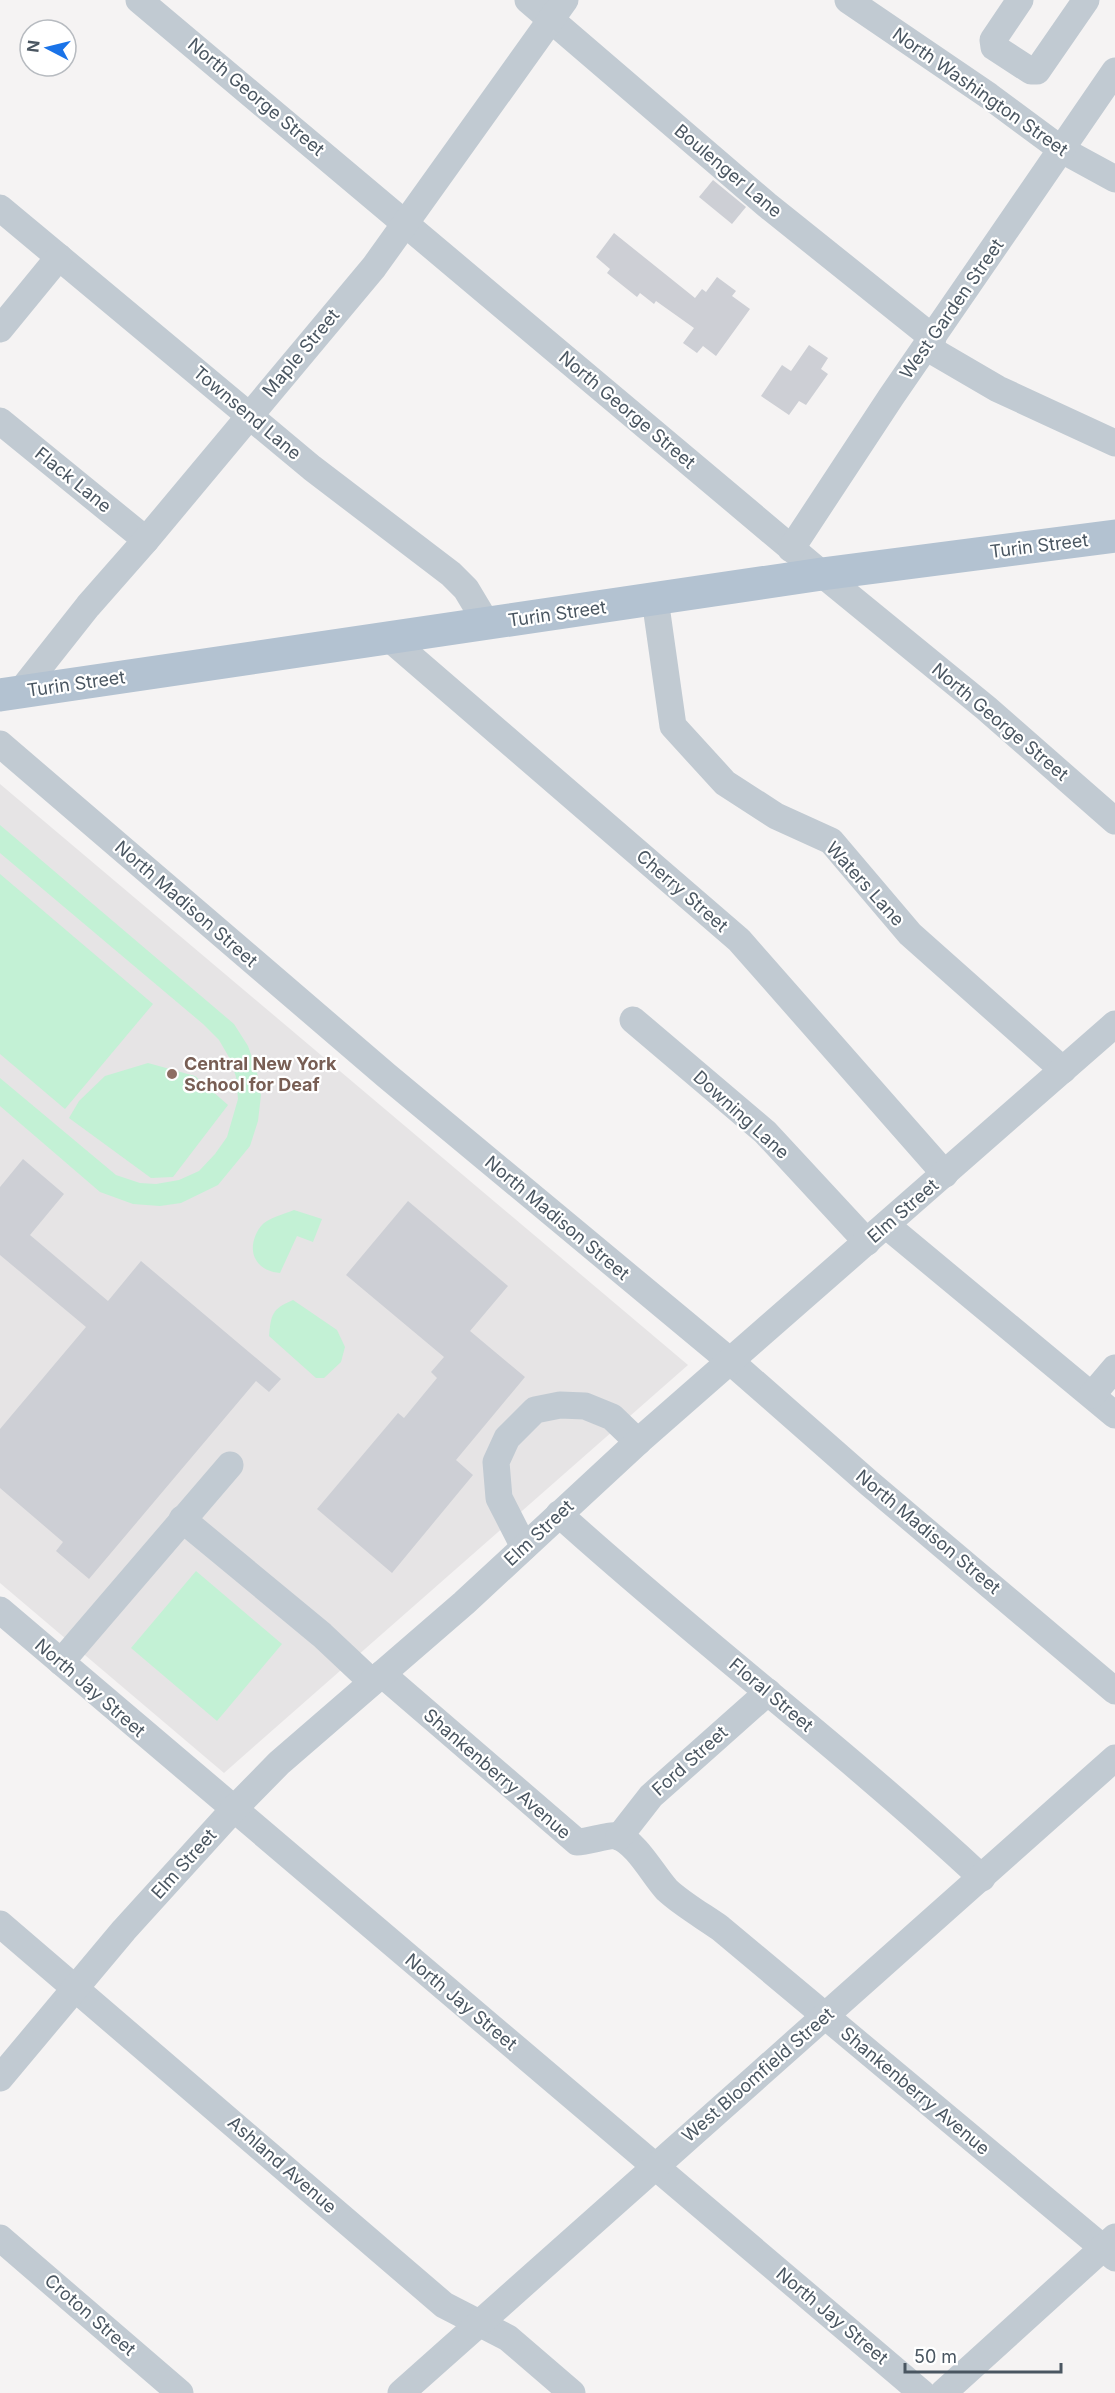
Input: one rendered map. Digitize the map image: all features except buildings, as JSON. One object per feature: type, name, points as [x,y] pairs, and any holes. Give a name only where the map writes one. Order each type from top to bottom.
[{"type":"main road","name":"Turin Street","points":[[10,693],[822,574],[1115,536]]},
{"type":"street","name":"North George Street","points":[[139,0],[791,549],[986,708],[1115,821]]},
{"type":"street","name":"Boulenger Lane","points":[[528,0],[558,10],[767,205],[929,343],[998,389],[1115,443]]},
{"type":"street","name":"North Washington Street","points":[[848,0],[989,96],[1062,150],[1115,179]]},
{"type":"street","points":[[1020,0],[993,40],[994,47],[1031,72],[1037,71],[1086,0]]},
{"type":"street","name":"Maple Street","points":[[10,693],[147,540],[249,414],[374,267],[558,10]]},
{"type":"street","name":"West Garden Street","points":[[791,549],[1115,71]]},
{"type":"street","name":"Townsend Lane","points":[[0,208],[312,468],[451,574],[466,589],[487,624]]},
{"type":"street","points":[[0,329],[59,257]]},
{"type":"street","name":"Flack Lane","points":[[0,421],[147,540]]},
{"type":"street","name":"Waters Lane","points":[[655,599],[673,726],[725,783],[776,816],[831,841],[910,934],[1063,1070]]},
{"type":"street","name":"Cherry Street","points":[[390,638],[739,940],[945,1174]]},
{"type":"street","name":"North Madison Street","points":[[0,744],[387,1076],[730,1361],[869,1483],[1115,1691]]},
{"type":"street","name":"Downing Lane","points":[[633,1020],[765,1132],[877,1233],[1115,1414]]},
{"type":"street","name":"Elm Street","points":[[0,2078],[124,1930],[279,1763],[464,1603],[638,1442],[1115,1024]]},
{"type":"street","points":[[1092,1395],[1115,1368]]},
{"type":"street","points":[[524,1547],[499,1498],[496,1462],[507,1438],[535,1410],[560,1405],[585,1406],[612,1417],[638,1442]]},
{"type":"street","points":[[61,1662],[230,1465]]},
{"type":"street","name":"Floral Street","points":[[560,1514],[627,1575],[932,1831],[982,1878]]},
{"type":"street","name":"Shankenberry Avenue","points":[[182,1519],[577,1842],[589,1842],[610,1835],[619,1837],[647,1863],[668,1890],[720,1928],[825,2017],[1111,2247]]},
{"type":"street","name":"North Jay Street","points":[[0,1610],[922,2393]]},
{"type":"street","name":"Ford Street","points":[[619,1837],[651,1796],[768,1692]]},
{"type":"street","name":"West Bloomfield Street","points":[[401,2393],[654,2165],[825,2017],[1115,1758]]},
{"type":"street","name":"Ashland Avenue","points":[[0,1924],[444,2305],[508,2338],[572,2393]]},
{"type":"street","name":"Croton Street","points":[[0,2238],[180,2393]]},
{"type":"street","points":[[943,2393],[1111,2247]]},
{"type":"shaded area","name":"Central New York School for Deaf","points":[[0,784],[688,1365],[224,1773],[0,1583]]},
{"type":"green space","points":[[0,825],[234,1024],[248,1046],[257,1072],[261,1095],[258,1121],[250,1146],[218,1185],[181,1203],[160,1206],[133,1204],[100,1192],[0,1106],[0,1078],[116,1175],[140,1183],[156,1184],[179,1180],[199,1171],[227,1137],[238,1099],[236,1077],[230,1059],[219,1040],[0,853]]},
{"type":"green space","points":[[0,874],[153,1004],[65,1109],[0,1054]]},
{"type":"green space","points":[[148,1063],[195,1076],[228,1105],[173,1177],[151,1178],[69,1118],[79,1101],[105,1076]]},
{"type":"green space","points":[[294,1210],[322,1219],[313,1242],[297,1236],[280,1273],[263,1268],[254,1257],[253,1242],[256,1234],[267,1221]]},
{"type":"green space","points":[[293,1300],[337,1330],[345,1347],[341,1362],[324,1378],[316,1378],[269,1336],[274,1313],[281,1306]]},
{"type":"green space","points":[[196,1571],[282,1644],[217,1721],[131,1648]]},
{"type":"place","name":"Central New York School for Deaf","points":[[172,1074]]}]
